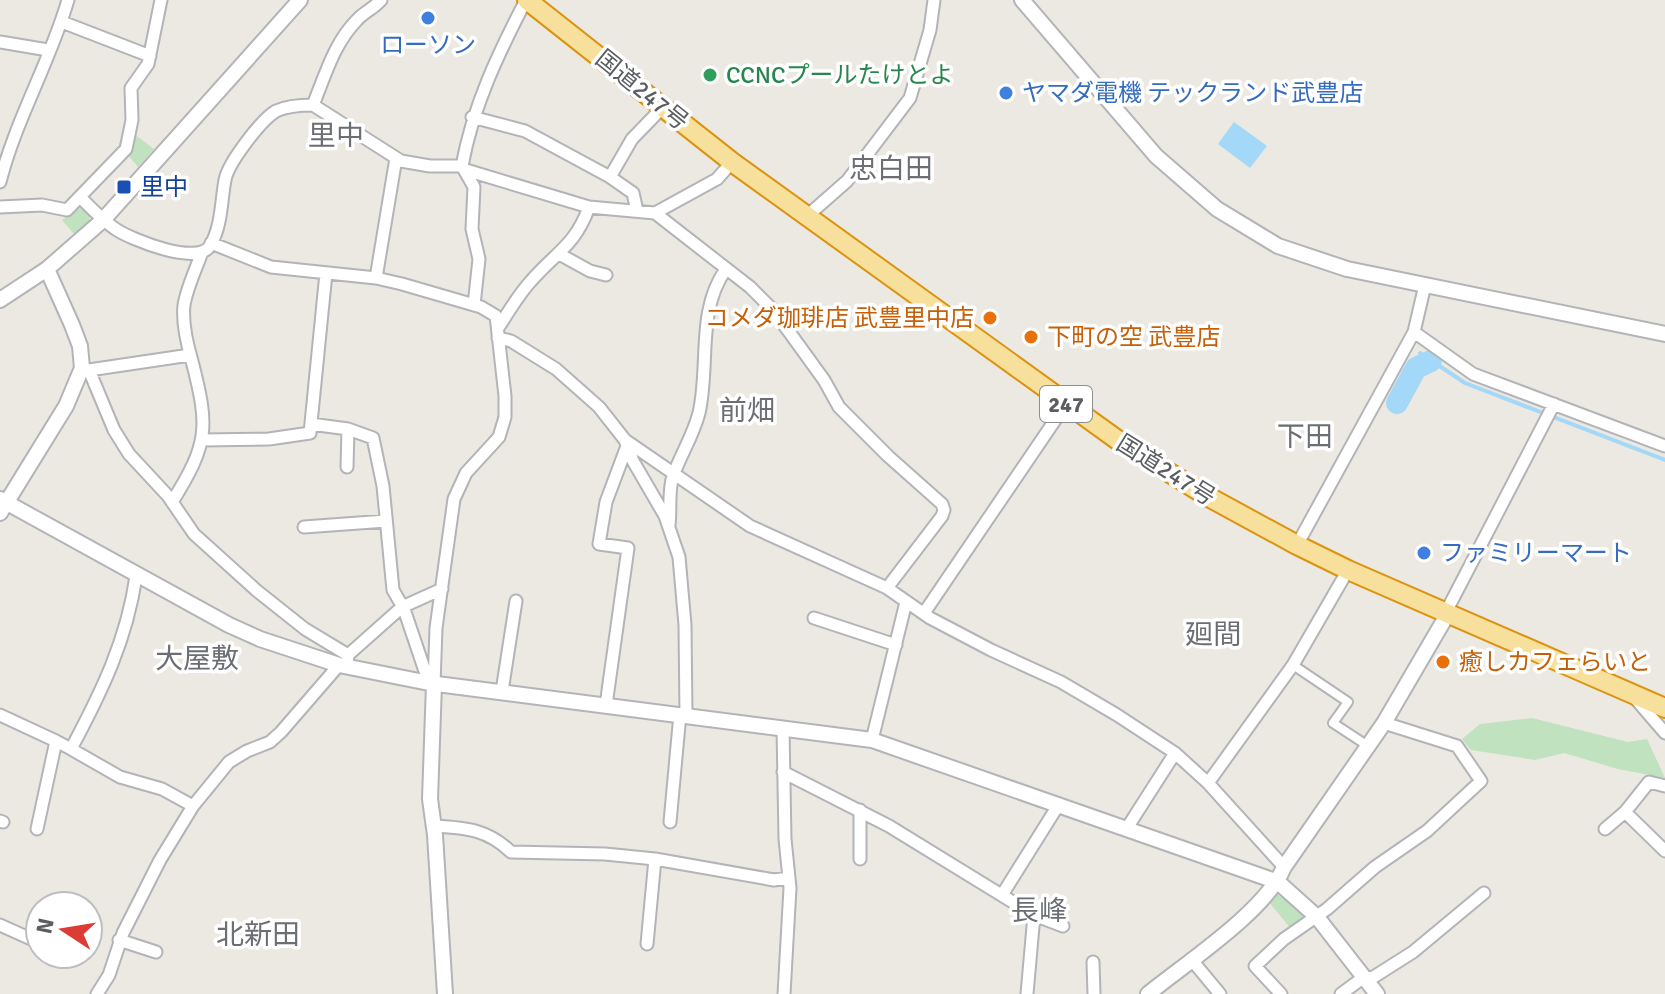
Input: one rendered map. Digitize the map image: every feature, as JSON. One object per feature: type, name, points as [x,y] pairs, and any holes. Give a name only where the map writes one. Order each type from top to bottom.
[{"type":"highway","name":"国道247号","points":[[526,0],[806,217],[1119,441],[1205,495],[1348,570],[1663,705]]},
{"type":"street","points":[[0,182],[10,144],[62,22],[68,0]]},
{"type":"street","points":[[0,207],[42,205],[67,210],[126,149],[132,120],[131,88],[148,64],[161,0]]},
{"type":"street","points":[[0,300],[47,269],[103,220],[300,0]]},
{"type":"street","points":[[313,105],[343,39],[359,18],[371,12],[381,0]]},
{"type":"street","points":[[474,305],[479,259],[472,229],[474,187],[464,168],[472,117],[526,0]]},
{"type":"street","points":[[806,217],[847,181],[910,98],[930,30],[934,0]]},
{"type":"street","points":[[1022,0],[1156,156],[1217,209],[1278,246],[1347,269],[1665,334]]},
{"type":"street","points":[[62,22],[150,56]]},
{"type":"street","points":[[0,42],[48,50]]},
{"type":"street","points":[[172,502],[186,479],[205,424],[204,405],[190,355],[184,305],[222,209],[225,176],[251,137],[277,111],[297,105],[313,105],[401,161],[464,168],[589,207],[655,213],[750,287],[774,311],[824,380],[839,407],[942,504],[942,516],[887,588]]},
{"type":"street","points":[[610,177],[632,139],[663,107]]},
{"type":"street","points":[[472,117],[525,131],[610,177],[633,193],[637,211]]},
{"type":"street","points":[[376,278],[396,158]]},
{"type":"street","points":[[655,213],[717,179],[732,162]]},
{"type":"street","points":[[80,197],[121,233],[164,249],[181,253],[206,248],[271,267],[376,278],[474,305],[496,316],[505,396],[502,430],[466,473],[457,490],[436,628],[430,774],[445,994]]},
{"type":"street","points":[[498,333],[530,282],[570,244],[582,226],[589,207]]},
{"type":"street","points":[[559,254],[590,271],[606,275]]},
{"type":"street","points":[[47,269],[80,346],[85,369],[129,454],[172,502],[194,534],[224,563],[344,662]]},
{"type":"street","points":[[669,529],[674,475],[685,454],[699,412],[703,389],[704,336],[714,286],[726,269]]},
{"type":"street","points":[[202,440],[269,439],[310,433],[326,273]]},
{"type":"street","points":[[1297,545],[1414,332],[1425,285]]},
{"type":"street","points":[[1414,332],[1466,370],[1551,411],[1665,446]]},
{"type":"street","points":[[498,333],[538,357],[599,407],[626,443],[665,516],[679,557],[685,625],[683,715],[670,822]]},
{"type":"street","points":[[85,369],[190,355]]},
{"type":"street","points":[[85,369],[66,406],[2,505],[249,634],[344,662],[432,683],[872,740],[1278,882],[1317,917],[1377,994]]},
{"type":"street","points":[[924,613],[1066,404]]},
{"type":"street","points":[[1148,994],[1249,913],[1278,882],[1284,867],[1384,723],[1443,622],[1551,411]]},
{"type":"street","points":[[311,424],[348,429],[373,438],[383,486],[393,590],[432,683]]},
{"type":"street","points":[[347,467],[348,429]]},
{"type":"street","points":[[626,443],[750,526],[887,588],[924,613],[991,650],[1029,665],[1087,696],[1175,753],[1208,783],[1284,867]]},
{"type":"street","points":[[606,705],[628,548],[599,544],[606,502],[626,443]]},
{"type":"street","points":[[304,527],[386,521]]},
{"type":"street","points":[[1208,783],[1293,665],[1348,570]]},
{"type":"street","points":[[71,749],[124,635],[136,576]]},
{"type":"street","points":[[97,994],[109,975],[119,940],[160,860],[193,806],[229,762],[270,742],[344,662],[402,607],[442,589]]},
{"type":"street","points":[[502,691],[516,601]]},
{"type":"street","points":[[872,740],[906,602]]},
{"type":"street","points":[[513,615],[527,617]]},
{"type":"street","points":[[814,618],[896,645]]},
{"type":"street","points":[[1293,665],[1348,702],[1333,723],[1368,746]]},
{"type":"street","points":[[1631,693],[1665,733]]},
{"type":"street","points":[[0,715],[56,741],[120,777],[162,789],[193,806]]},
{"type":"street","points":[[1281,994],[1255,966],[1375,867],[1427,831],[1481,781],[1457,746],[1384,723]]},
{"type":"street","points":[[783,728],[788,878],[784,994]]},
{"type":"street","points":[[37,829],[56,741]]},
{"type":"street","points":[[1127,828],[1175,753]]},
{"type":"street","points":[[783,772],[860,810],[1034,915],[1063,926]]},
{"type":"street","points":[[1605,829],[1625,812],[1649,782],[1665,786]]},
{"type":"street","points":[[1002,895],[1059,804]]},
{"type":"street","points":[[860,810],[860,859]]},
{"type":"street","points":[[1625,812],[1665,851]]},
{"type":"street","points":[[434,826],[459,827],[495,837],[511,852],[605,854],[655,859],[763,878],[788,878]]},
{"type":"street","points":[[647,944],[655,859]]},
{"type":"street","points":[[1341,994],[1364,977],[1372,978],[1413,952],[1484,893]]},
{"type":"street","points":[[1027,994],[1034,915]]},
{"type":"street","points":[[0,925],[24,936]]},
{"type":"street","points":[[119,940],[156,952]]},
{"type":"street","points":[[1191,959],[1220,994]]},
{"type":"street","points":[[1093,962],[1094,994]]},
{"type":"green space","points":[[134,134],[154,149],[138,167],[127,154]]},
{"type":"green space","points":[[82,208],[90,216],[89,221],[74,234],[62,220],[75,209]]},
{"type":"green space","points":[[1532,718],[1628,742],[1647,739],[1665,778],[1618,769],[1564,753],[1535,760],[1471,750],[1462,739],[1480,724]]},
{"type":"green space","points":[[1277,894],[1305,913],[1305,919],[1291,929],[1269,902]]},
{"type":"water","points":[[1234,122],[1267,146],[1250,168],[1218,144]]},
{"type":"waterway","points":[[1420,353],[1465,383],[1665,460]]},
{"type":"waterway","points":[[1397,403],[1416,368],[1431,361]]},
{"type":"place","name":"ローソン","points":[[428,18]]},
{"type":"place","name":"CCNCプールたけとよ","points":[[710,75]]},
{"type":"place","name":"ヤマダ電機 テックランド武豊店","points":[[1006,93]]},
{"type":"place","name":"里中","points":[[124,187]]},
{"type":"place","name":"コメダ珈琲店 武豊里中店","points":[[990,318]]},
{"type":"place","name":"下町の空 武豊店","points":[[1031,337]]},
{"type":"place","name":"ファミリーマート","points":[[1424,553]]},
{"type":"place","name":"癒しカフェらいと","points":[[1443,662]]},
{"type":"district","name":"里中","points":[[336,136]]},
{"type":"district","name":"忠白田","points":[[891,169]]},
{"type":"district","name":"前畑","points":[[747,411]]},
{"type":"district","name":"下田","points":[[1305,437]]},
{"type":"district","name":"廻間","points":[[1213,635]]},
{"type":"district","name":"大屋敷","points":[[197,659]]},
{"type":"district","name":"長峰","points":[[1039,911]]},
{"type":"district","name":"北新田","points":[[258,935]]}]
